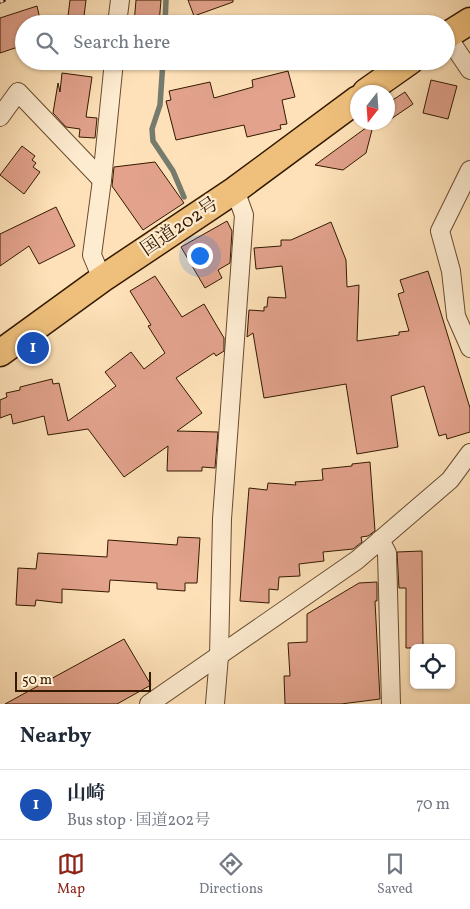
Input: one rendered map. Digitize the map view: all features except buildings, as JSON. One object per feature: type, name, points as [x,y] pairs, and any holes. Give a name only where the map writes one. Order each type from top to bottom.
[{"type":"highway","points":[[455,30],[470,21]]},
{"type":"highway","points":[[376,85],[397,70]]},
{"type":"highway","name":"国道202号","points":[[0,353],[102,279],[235,190],[350,104]]},
{"type":"street","points":[[118,15],[120,0]]},
{"type":"street","points":[[455,49],[470,70]]},
{"type":"street","points":[[102,279],[92,255],[113,70]]},
{"type":"street","points":[[0,117],[18,92],[102,180]]},
{"type":"street","points":[[470,170],[440,231],[451,271],[456,316],[470,348]]},
{"type":"street","points":[[215,704],[219,656],[222,520],[244,215],[235,190]]},
{"type":"street","points":[[149,704],[357,560],[450,480],[470,453]]},
{"type":"street","points":[[380,540],[387,554],[391,704]]},
{"type":"waterway","points":[[165,15],[166,0]]},
{"type":"waterway","points":[[162,70],[160,105],[152,129],[153,141],[173,171],[184,197]]},
{"type":"place","name":"山崎","points":[[33,348]]}]
